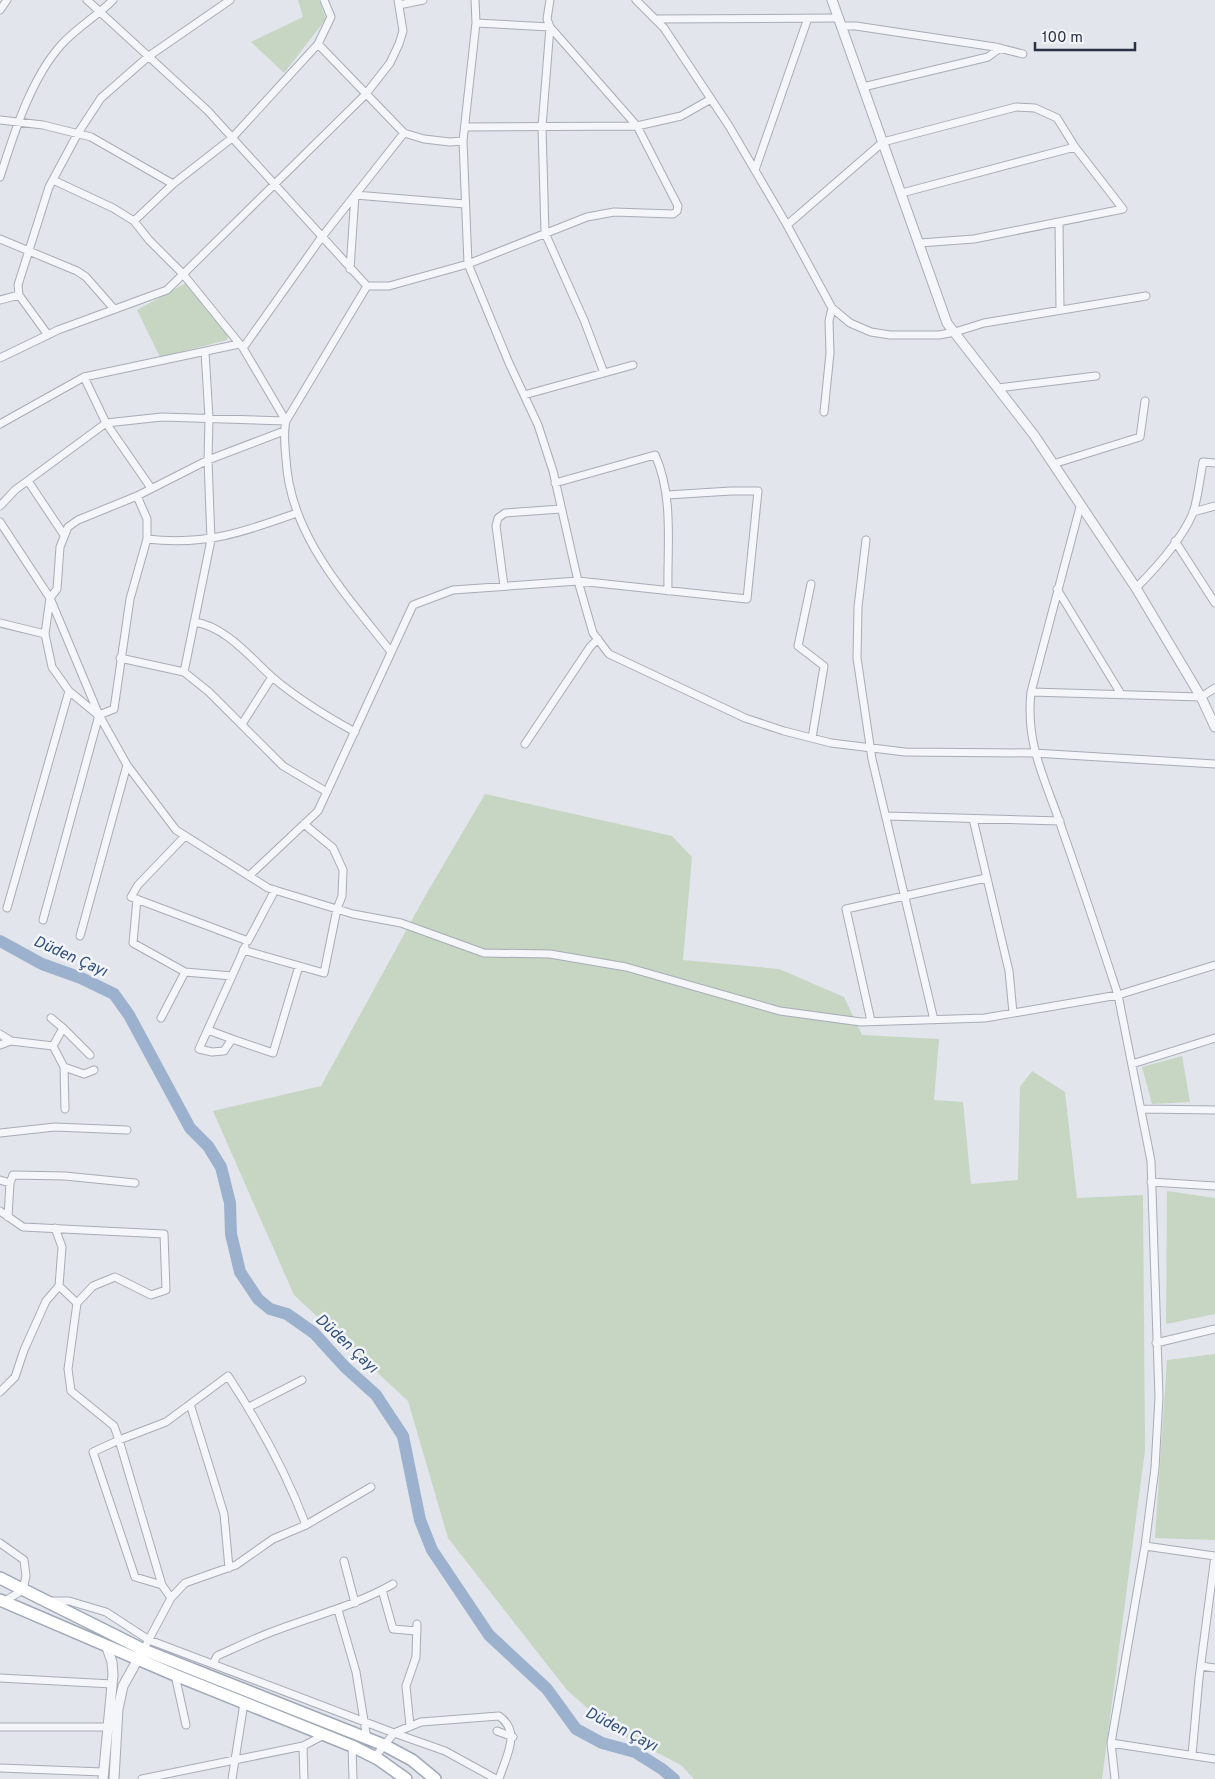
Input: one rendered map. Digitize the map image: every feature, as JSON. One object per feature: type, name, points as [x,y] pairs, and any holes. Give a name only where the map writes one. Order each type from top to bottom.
[{"type":"main road","points":[[0,1578],[143,1650],[384,1745],[412,1760],[435,1779]]},
{"type":"main road","points":[[2,1602],[106,1645],[143,1650],[175,1675],[352,1746],[375,1757],[392,1774],[406,1779]]},
{"type":"street","points":[[0,10],[7,0]]},
{"type":"street","points":[[87,0],[208,112],[321,238],[367,286],[389,286],[468,264],[587,217],[614,212],[651,215],[672,214],[677,211],[678,206],[637,126],[550,27],[547,19],[550,0]]},
{"type":"street","points":[[0,177],[18,122],[45,67],[61,45],[113,0]]},
{"type":"street","points":[[48,335],[19,296],[18,285],[28,249],[53,180],[78,134],[102,98],[149,56],[230,0]]},
{"type":"street","points":[[134,221],[173,184],[232,138],[318,44],[331,17],[324,0]]},
{"type":"street","points":[[0,358],[48,335],[167,290],[366,94],[390,63],[399,44],[403,31],[398,2],[423,0]]},
{"type":"street","points":[[475,0],[476,23],[463,141],[468,264],[538,425],[556,483],[578,581],[593,633],[609,654],[745,718],[812,738],[904,752],[1034,753],[1215,764]]},
{"type":"street","points":[[636,0],[664,28],[755,170],[788,225],[832,308],[850,323],[871,332],[910,336],[955,332],[984,323],[1146,296]]},
{"type":"street","points":[[832,0],[947,323],[998,388],[1053,464],[1136,588],[1201,697],[1215,727]]},
{"type":"street","points":[[655,20],[808,18],[1000,48],[1023,54]]},
{"type":"street","points":[[755,170],[808,18]]},
{"type":"street","points":[[476,23],[550,27]]},
{"type":"street","points":[[550,27],[542,127],[545,233],[584,320],[604,373]]},
{"type":"street","points":[[318,44],[404,133],[424,139],[450,142],[463,141]]},
{"type":"street","points":[[863,87],[988,57],[1000,48]]},
{"type":"street","points":[[465,127],[637,126],[681,116],[711,99]]},
{"type":"street","points":[[788,225],[883,142],[1016,107],[1027,107],[1048,112],[1057,118],[1075,147],[1123,209],[974,239],[920,243]]},
{"type":"street","points":[[0,120],[91,136],[173,184]]},
{"type":"street","points":[[0,424],[84,377],[241,346],[321,238],[404,133]]},
{"type":"street","points":[[902,193],[1075,147]]},
{"type":"street","points":[[53,180],[114,208],[134,221],[149,240],[183,274],[241,346],[286,421]]},
{"type":"street","points":[[355,194],[465,204]]},
{"type":"street","points":[[350,269],[355,194]]},
{"type":"street","points":[[1059,223],[1060,310]]},
{"type":"street","points":[[0,239],[28,249],[82,274],[114,309]]},
{"type":"street","points":[[367,286],[286,421],[284,431],[286,471],[290,494],[297,513],[322,564],[391,652]]},
{"type":"street","points":[[0,300],[19,296]]},
{"type":"street","points":[[824,412],[830,353],[829,313],[832,308]]},
{"type":"street","points":[[184,672],[211,540],[208,460],[209,418],[205,352]]},
{"type":"street","points":[[524,395],[633,365]]},
{"type":"street","points":[[998,388],[1096,376]]},
{"type":"street","points":[[84,377],[106,423],[150,488]]},
{"type":"street","points":[[1053,464],[1140,437],[1144,401]]},
{"type":"street","points":[[0,506],[28,481],[106,423],[162,417],[286,421]]},
{"type":"street","points":[[99,715],[69,691],[52,668],[45,634],[50,598],[57,589],[60,547],[68,527],[78,520],[137,496],[208,460],[284,431]]},
{"type":"street","points":[[556,483],[655,455],[662,469],[667,495],[668,591]]},
{"type":"street","points":[[1136,588],[1156,567],[1193,512],[1203,462],[1215,463]]},
{"type":"street","points":[[28,481],[64,535]]},
{"type":"street","points":[[249,876],[318,811],[413,606],[453,590],[578,581],[747,599],[758,491],[667,495]]},
{"type":"street","points":[[99,715],[114,709],[130,599],[147,539],[147,519],[137,496]]},
{"type":"street","points":[[1193,512],[1215,506]]},
{"type":"street","points":[[1080,507],[1057,589],[1031,692],[1029,709],[1034,753],[1060,821],[1118,995],[1142,1109],[1150,1160],[1159,1397],[1155,1468],[1145,1546],[1111,1743],[1114,1779]]},
{"type":"street","points":[[504,586],[496,526],[498,518],[505,513],[561,508]]},
{"type":"street","points":[[147,539],[172,542],[211,540],[249,530],[297,513]]},
{"type":"street","points":[[0,522],[50,598],[99,715],[127,765],[176,830],[249,876],[276,890],[337,909],[401,923],[484,953],[550,954],[626,966],[780,1011],[871,1021],[985,1018],[1013,1014],[1118,995],[1215,965]]},
{"type":"street","points":[[866,540],[856,635],[857,658],[871,748],[903,895],[934,1020]]},
{"type":"street","points":[[1175,541],[1215,603]]},
{"type":"street","points":[[811,584],[798,646],[824,666],[812,738]]},
{"type":"street","points":[[1057,589],[1120,694]]},
{"type":"street","points":[[194,622],[216,629],[257,662],[272,677],[325,715],[355,732]]},
{"type":"street","points":[[0,623],[45,634]]},
{"type":"street","points":[[525,744],[590,647],[598,639]]},
{"type":"street","points":[[120,658],[184,672],[242,724],[284,766],[327,792]]},
{"type":"street","points":[[242,724],[272,677]]},
{"type":"street","points":[[1031,692],[1201,697],[1215,688]]},
{"type":"street","points":[[7,908],[69,691]]},
{"type":"street","points":[[43,920],[99,715]]},
{"type":"street","points":[[80,936],[127,765]]},
{"type":"street","points":[[887,816],[1060,821]]},
{"type":"street","points":[[973,819],[1009,971],[1013,1014]]},
{"type":"street","points":[[244,950],[324,973],[337,909],[342,896],[343,870],[333,848],[304,824]]},
{"type":"street","points":[[185,836],[138,884],[131,897],[248,941]]},
{"type":"street","points":[[871,1021],[846,908],[986,878]]},
{"type":"street","points":[[232,1039],[224,1051],[212,1052],[199,1049],[248,941],[276,890]]},
{"type":"street","points":[[138,899],[133,943],[185,972],[232,976]]},
{"type":"street","points":[[208,1030],[273,1053],[300,966]]},
{"type":"street","points":[[161,1018],[185,972]]},
{"type":"street","points":[[51,1018],[90,1054]]},
{"type":"street","points":[[53,1046],[63,1028]]},
{"type":"street","points":[[0,1034],[11,1041],[53,1046]]},
{"type":"street","points":[[1132,1064],[1215,1038]]},
{"type":"street","points":[[0,1045],[11,1041]]},
{"type":"street","points":[[53,1046],[64,1067],[65,1109]]},
{"type":"street","points":[[64,1067],[84,1074],[94,1070]]},
{"type":"street","points":[[1142,1109],[1215,1110]]},
{"type":"street","points":[[0,1133],[55,1127],[127,1130]]},
{"type":"street","points":[[8,1217],[10,1183],[13,1174],[65,1176],[135,1183]]},
{"type":"street","points":[[0,1180],[10,1183]]},
{"type":"street","points":[[1151,1182],[1215,1186]]},
{"type":"street","points":[[0,1211],[24,1227],[164,1234],[166,1290],[151,1295],[115,1277],[93,1286],[77,1304],[68,1368],[71,1391],[114,1426],[162,1584],[171,1598]]},
{"type":"street","points":[[0,1392],[15,1378],[24,1350],[46,1302],[59,1286],[62,1247],[55,1228]]},
{"type":"street","points":[[59,1286],[77,1304]]},
{"type":"street","points":[[1156,1343],[1215,1329]]},
{"type":"street","points":[[162,1584],[135,1577],[93,1452],[166,1422],[228,1376],[249,1407],[293,1489],[306,1525]]},
{"type":"street","points":[[249,1407],[302,1380]]},
{"type":"street","points":[[190,1404],[224,1514],[229,1568]]},
{"type":"street","points":[[114,1779],[118,1708],[123,1686],[171,1598],[185,1583],[229,1568],[273,1539],[306,1525],[371,1487]]},
{"type":"street","points":[[0,1543],[24,1560],[26,1576],[23,1590],[2,1602]]},
{"type":"street","points":[[1145,1546],[1215,1556],[1192,1755]]},
{"type":"street","points":[[344,1561],[355,1603]]},
{"type":"street","points":[[213,1664],[217,1656],[277,1630],[338,1610],[393,1584]]},
{"type":"street","points":[[382,1590],[393,1629],[417,1627],[416,1657],[406,1686],[410,1726]]},
{"type":"street","points":[[45,1601],[69,1601],[106,1612],[143,1650],[213,1664],[394,1733],[445,1751],[497,1779],[512,1737],[508,1722],[498,1716],[421,1722],[394,1733],[375,1757]]},
{"type":"street","points":[[338,1610],[356,1672],[366,1739]]},
{"type":"street","points":[[0,1768],[103,1776],[112,1684],[112,1662],[106,1645]]},
{"type":"street","points":[[1201,1666],[1215,1668]]},
{"type":"street","points":[[175,1675],[186,1725]]},
{"type":"street","points":[[0,1678],[112,1684]]},
{"type":"street","points":[[232,1779],[244,1703]]},
{"type":"street","points":[[0,1727],[108,1726]]},
{"type":"street","points":[[497,1731],[512,1737]]},
{"type":"street","points":[[142,1779],[303,1746],[324,1735]]},
{"type":"street","points":[[1111,1743],[1215,1759]]},
{"type":"street","points":[[303,1746],[304,1779]]},
{"type":"street","points":[[352,1746],[353,1779]]},
{"type":"green space","points":[[298,0],[319,0],[326,19],[284,73],[251,42],[303,17]]},
{"type":"green space","points":[[186,283],[228,336],[227,340],[160,357],[137,310]]},
{"type":"green space","points":[[485,794],[672,836],[692,857],[683,960],[779,969],[844,997],[862,1035],[939,1039],[934,1100],[963,1102],[971,1184],[1018,1180],[1020,1087],[1032,1071],[1065,1092],[1077,1198],[1143,1195],[1145,1450],[1102,1779],[694,1779],[681,1765],[611,1729],[567,1690],[448,1538],[408,1401],[294,1295],[213,1111],[321,1086],[424,898]]},
{"type":"green space","points":[[1182,1056],[1190,1102],[1152,1104],[1142,1067]]},
{"type":"green space","points":[[1167,1191],[1215,1198],[1215,1314],[1166,1324]]},
{"type":"green space","points":[[1215,1354],[1215,1540],[1155,1538],[1167,1360]]},
{"type":"waterway","name":"Düden Çayı","points":[[0,941],[42,964],[81,978],[114,994],[129,1015],[190,1128],[208,1146],[221,1167],[230,1203],[231,1234],[240,1272],[258,1299],[270,1309],[287,1314],[314,1333],[345,1367],[376,1395],[403,1436],[420,1520],[432,1550],[489,1635],[547,1689],[576,1729],[602,1743],[635,1752],[674,1779]]}]
